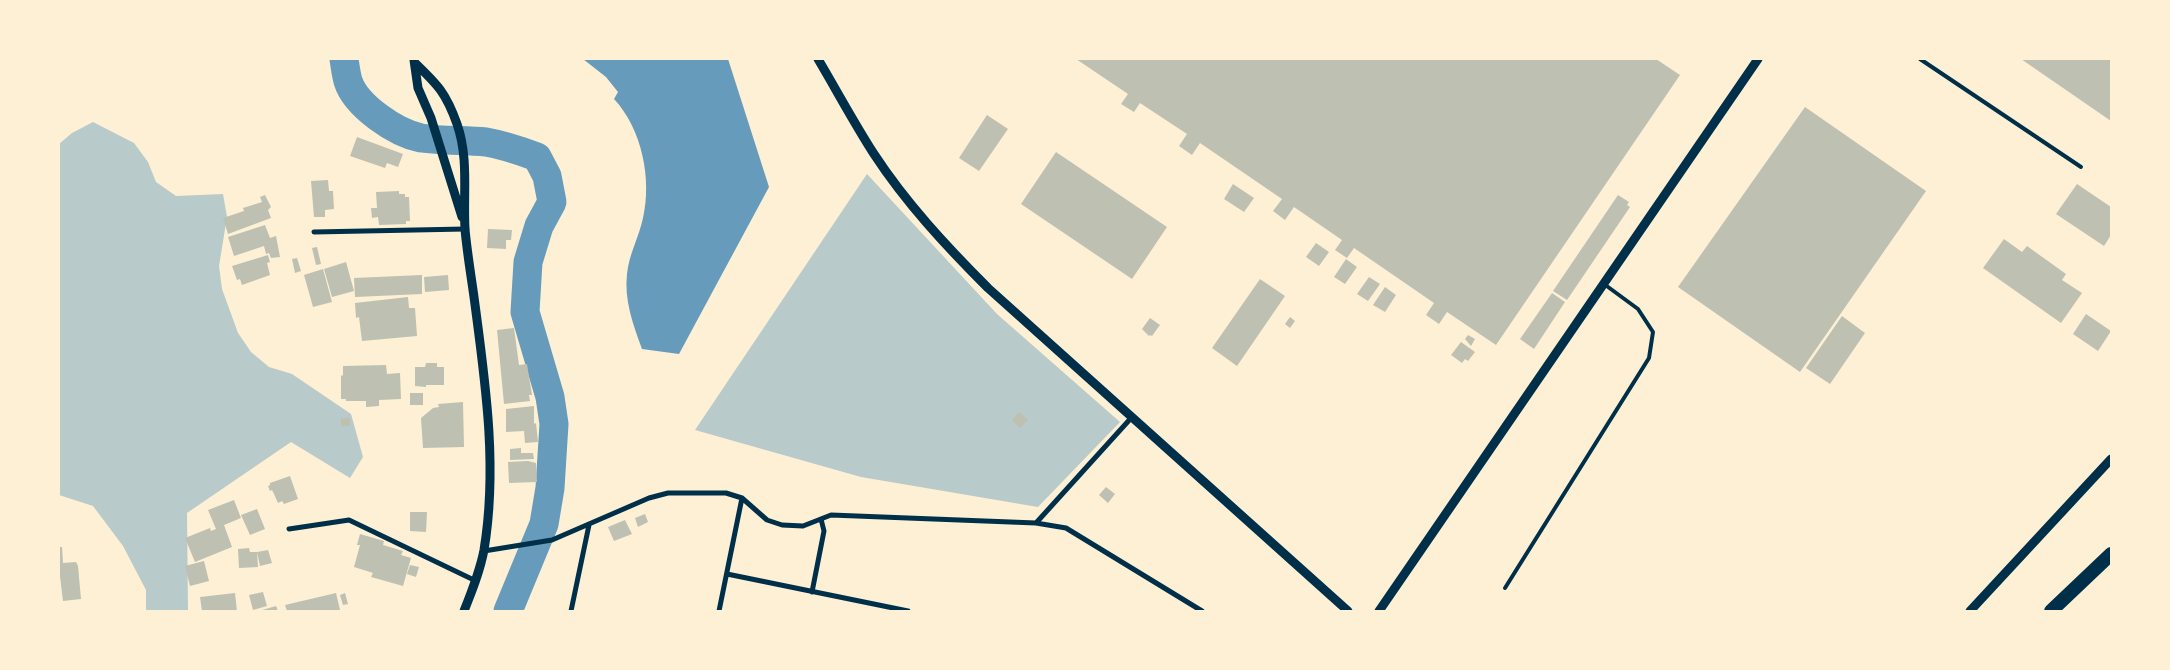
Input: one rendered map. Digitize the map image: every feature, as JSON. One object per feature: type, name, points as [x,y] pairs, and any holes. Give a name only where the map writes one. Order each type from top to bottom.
[{"type":"highway","points":[[2051,611],[2111,554]]},
{"type":"street","points":[[818,59],[875,156],[916,210],[955,255],[988,288],[1348,611]]},
{"type":"street","points":[[1379,611],[1758,59]]},
{"type":"street","points":[[416,60],[441,88],[458,126],[464,155],[465,229],[484,370],[490,452],[490,497],[484,551],[476,581],[464,611]]},
{"type":"street","points":[[416,60],[418,88],[431,118],[465,229]]},
{"type":"street","points":[[314,232],[465,229]]},
{"type":"street","points":[[1036,522],[1132,417]]},
{"type":"street","points":[[1970,611],[2111,460]]},
{"type":"street","points":[[484,551],[525,546],[552,540],[648,498],[668,493],[726,493],[742,498],[767,520],[782,525],[802,526],[831,515],[1036,522],[1066,528],[1202,611]]},
{"type":"street","points":[[719,611],[742,498]]},
{"type":"street","points":[[812,592],[824,531],[821,519]]},
{"type":"street","points":[[288,529],[349,520],[476,581]]},
{"type":"street","points":[[571,611],[589,525]]},
{"type":"street","points":[[727,574],[908,611]]},
{"type":"lane","points":[[1920,59],[2081,168]]},
{"type":"lane","points":[[1505,588],[1649,358],[1653,332],[1638,309],[1604,284]]},
{"type":"shaded area","points":[[93,122],[134,143],[148,162],[156,182],[176,196],[223,194],[227,217],[219,266],[222,289],[238,333],[251,352],[269,367],[292,374],[351,414],[363,457],[350,478],[291,442],[187,513],[188,611],[146,611],[146,590],[123,546],[93,506],[59,495],[59,144],[72,133]]},
{"type":"shaded area","points":[[867,174],[997,314],[1120,422],[1038,507],[861,477],[695,430]]},
{"type":"water","points":[[583,59],[728,59],[769,187],[679,354],[642,349],[635,330],[628,303],[626,284],[630,259],[643,218],[645,203],[645,171],[642,155],[632,125],[614,99],[618,92],[606,77]]},
{"type":"building","points":[[1076,59],[1656,59],[1680,75],[1496,345],[1447,312],[1439,324],[1426,315],[1434,303],[1354,248],[1347,258],[1335,250],[1342,240],[1294,207],[1285,220],[1273,211],[1282,199],[1200,143],[1192,155],[1179,146],[1187,134],[1140,103],[1134,112],[1121,104],[1128,94]]},
{"type":"building","points":[[2021,59],[2111,59],[2111,121]]},
{"type":"building","points":[[1805,107],[1926,191],[1800,372],[1678,287]]},
{"type":"building","points":[[987,115],[1008,129],[979,171],[959,158]]},
{"type":"building","points":[[357,137],[403,154],[398,167],[387,163],[385,168],[350,156]]},
{"type":"building","points":[[1056,152],[1167,227],[1132,279],[1021,204]]},
{"type":"building","points":[[328,180],[329,191],[333,191],[334,209],[325,210],[325,217],[314,217],[311,181]]},
{"type":"building","points":[[1233,184],[1254,198],[1244,212],[1224,199]]},
{"type":"building","points":[[2077,184],[2111,207],[2111,235],[2104,246],[2056,214]]},
{"type":"building","points":[[399,191],[399,194],[405,194],[405,197],[409,197],[410,221],[406,221],[406,224],[379,225],[378,217],[372,218],[371,208],[377,208],[376,192]]},
{"type":"building","points":[[265,195],[271,207],[268,210],[271,218],[228,234],[223,218],[244,211],[243,208],[262,202],[260,197]]},
{"type":"building","points":[[1618,195],[1629,202],[1627,205],[1630,207],[1567,300],[1553,291]]},
{"type":"building","points":[[265,225],[270,238],[276,236],[280,257],[271,258],[269,253],[266,254],[264,246],[234,256],[228,237]]},
{"type":"building","points":[[488,229],[512,230],[511,240],[506,240],[506,249],[487,248]]},
{"type":"building","points":[[2004,239],[2022,252],[2027,246],[2066,274],[2062,280],[2082,293],[2061,323],[1983,268]]},
{"type":"building","points":[[1316,243],[1329,252],[1319,266],[1306,257]]},
{"type":"building","points":[[317,247],[321,264],[316,265],[312,248]]},
{"type":"building","points":[[268,255],[270,262],[267,263],[270,275],[242,285],[240,279],[237,280],[232,266]]},
{"type":"building","points":[[297,258],[301,271],[295,273],[292,259]]},
{"type":"building","points":[[1346,259],[1357,267],[1345,284],[1334,277]]},
{"type":"building","points":[[346,262],[354,291],[332,297],[324,269]]},
{"type":"building","points":[[323,269],[332,302],[313,307],[304,275]]},
{"type":"building","points":[[422,275],[422,294],[355,297],[354,278]]},
{"type":"building","points":[[448,275],[449,290],[425,292],[424,277]]},
{"type":"building","points":[[1369,277],[1380,284],[1368,301],[1357,294]]},
{"type":"building","points":[[1260,279],[1285,296],[1237,366],[1212,348]]},
{"type":"building","points":[[1385,287],[1396,295],[1385,312],[1373,305]]},
{"type":"building","points":[[1552,293],[1565,302],[1534,349],[1520,339]]},
{"type":"building","points":[[408,297],[409,308],[415,308],[417,336],[362,341],[359,317],[356,318],[355,303]]},
{"type":"building","points":[[2086,314],[2111,331],[2098,351],[2073,334]]},
{"type":"building","points":[[1842,316],[1865,333],[1830,384],[1806,368]]},
{"type":"building","points":[[1290,317],[1295,321],[1290,328],[1285,324]]},
{"type":"building","points":[[1150,318],[1160,325],[1152,336],[1149,336],[1142,329]]},
{"type":"building","points":[[514,328],[519,365],[527,364],[532,395],[529,395],[530,401],[504,404],[497,330]]},
{"type":"building","points":[[1468,335],[1475,339],[1471,346],[1465,339]]},
{"type":"building","points":[[1461,342],[1475,352],[1468,361],[1465,359],[1462,363],[1451,355]]},
{"type":"building","points":[[426,363],[437,363],[437,367],[444,367],[444,385],[415,386],[415,367],[425,367]]},
{"type":"building","points":[[386,365],[387,374],[400,373],[401,399],[379,400],[379,406],[366,407],[366,401],[346,401],[346,399],[341,399],[343,366]]},
{"type":"building","points":[[410,393],[423,393],[423,405],[410,405]]},
{"type":"building","points":[[463,402],[464,447],[423,448],[421,418],[433,408],[439,407],[438,404]]},
{"type":"building","points":[[534,406],[534,424],[536,423],[538,442],[525,443],[524,431],[506,432],[506,409]]},
{"type":"building","points":[[1019,412],[1028,420],[1020,428],[1012,420]]},
{"type":"building","points":[[341,418],[350,418],[350,426],[341,426]]},
{"type":"building","points":[[521,448],[521,453],[533,453],[534,459],[510,460],[510,449]]},
{"type":"building","points":[[528,461],[536,463],[537,482],[509,483],[508,462]]},
{"type":"building","points":[[290,476],[298,499],[284,504],[282,501],[278,503],[268,486],[270,483]]},
{"type":"building","points":[[1106,487],[1115,494],[1108,503],[1099,495]]},
{"type":"building","points":[[234,500],[241,518],[224,525],[232,547],[195,562],[185,538],[210,528],[211,531],[216,529],[208,510]]},
{"type":"building","points":[[257,509],[265,529],[250,535],[241,515]]},
{"type":"building","points":[[410,512],[427,512],[426,532],[410,531]]},
{"type":"building","points":[[645,514],[648,522],[638,527],[635,518]]},
{"type":"building","points":[[625,520],[632,534],[614,541],[608,527]]},
{"type":"building","points":[[360,534],[384,541],[383,545],[403,551],[401,555],[411,558],[403,586],[371,577],[373,573],[354,567],[360,545],[357,545]]},
{"type":"building","points":[[59,547],[62,547],[63,563],[76,562],[78,566],[81,599],[63,601],[59,568]]},
{"type":"building","points":[[249,548],[250,552],[257,552],[258,567],[239,568],[238,549]]},
{"type":"building","points":[[268,550],[272,563],[260,566],[257,552]]},
{"type":"building","points":[[204,561],[209,581],[190,586],[185,566]]},
{"type":"building","points":[[410,565],[419,567],[416,577],[407,574]]},
{"type":"building","points":[[263,592],[267,606],[253,610],[249,595]]},
{"type":"building","points":[[235,593],[237,611],[202,611],[200,597]]},
{"type":"building","points":[[336,593],[340,610],[287,611],[285,605]]},
{"type":"building","points":[[345,593],[348,604],[343,605],[340,595]]},
{"type":"building","points":[[276,606],[278,611],[259,611]]},
{"type":"waterway","points":[[344,59],[348,81],[352,90],[368,109],[389,124],[421,138],[486,142],[519,150],[537,157],[547,176],[552,202],[539,226],[528,262],[525,312],[550,397],[554,424],[550,488],[544,524],[508,611]]}]
